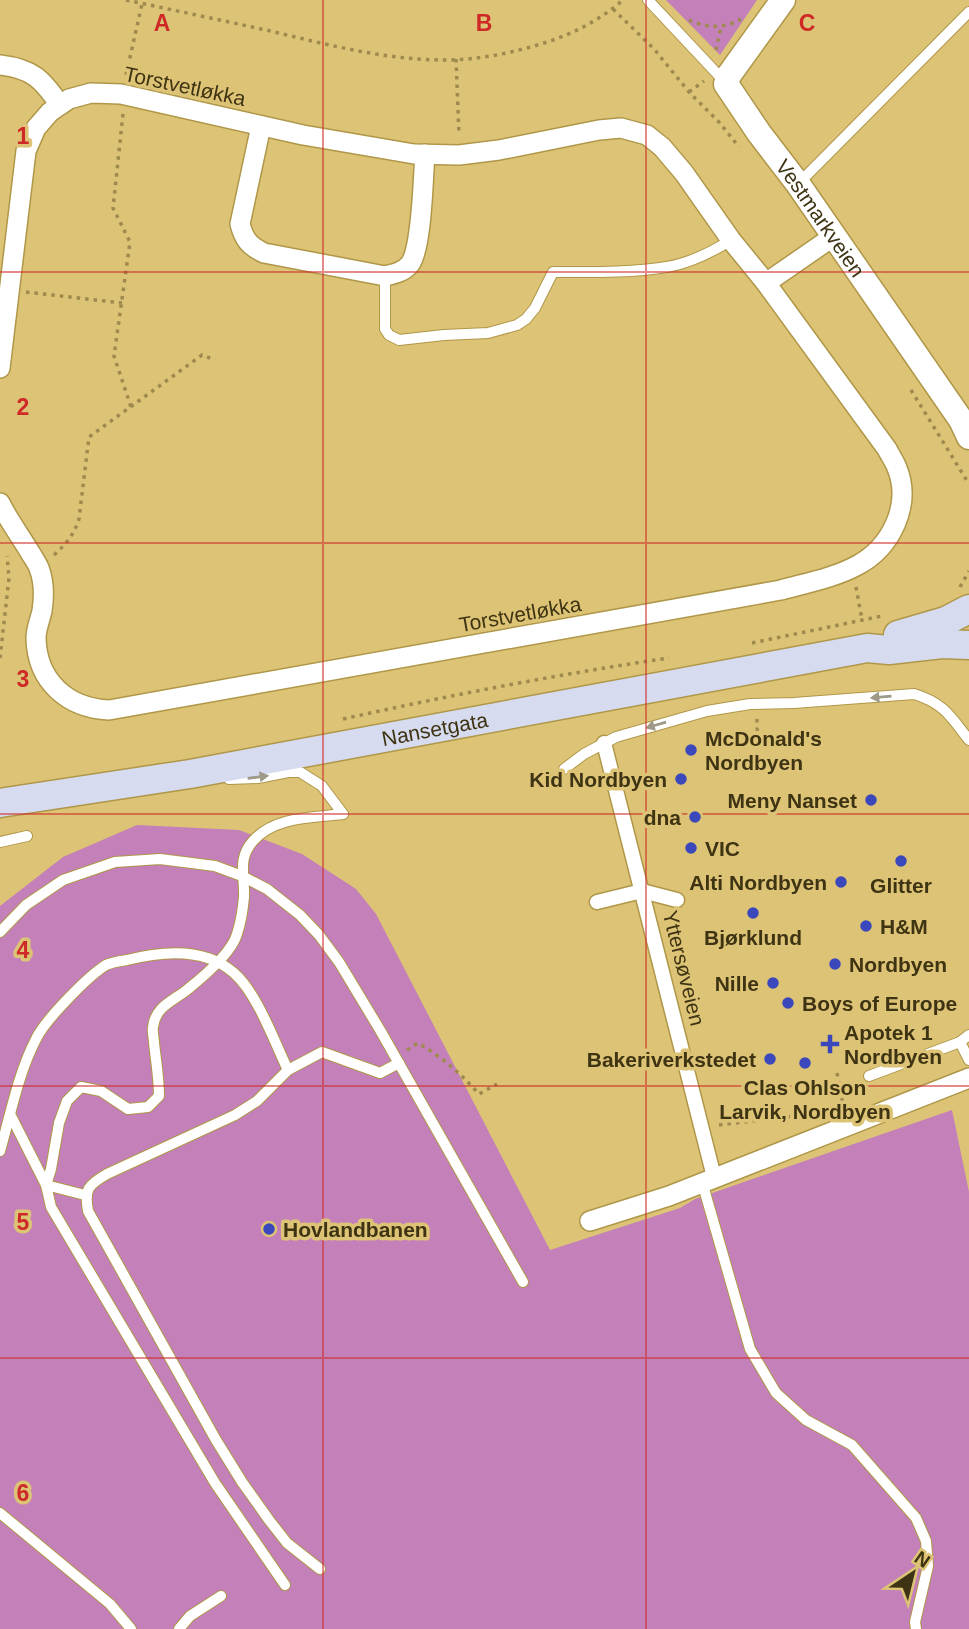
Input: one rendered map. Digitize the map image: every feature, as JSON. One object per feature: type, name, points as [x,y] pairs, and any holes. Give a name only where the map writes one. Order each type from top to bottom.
[{"type":"main road","name":"Nansetgata","points":[[0,803],[190,774],[867,648],[888,638],[946,621],[960,601]]},
{"type":"main road","name":"Nansetgata","points":[[867,648],[890,650],[942,644],[969,645]]},
{"type":"street","points":[[726,84],[729,75],[783,0]]},
{"type":"street","points":[[0,65],[31,73],[45,83],[60,105]]},
{"type":"street","name":"Vestmarkveien","points":[[726,84],[961,420],[969,437]]},
{"type":"street","name":"Torstvetløkka","points":[[0,368],[26,151],[36,128],[50,112],[69,99],[91,93],[123,94],[261,126],[414,154],[459,155],[499,150],[621,128],[647,135],[663,147],[684,173],[887,449],[898,468],[902,492],[897,523],[876,553],[852,568],[781,590],[109,710],[74,702],[55,688],[42,667],[36,638],[43,600],[39,568],[0,503]]},
{"type":"street","name":"Torstvetløkka","points":[[261,126],[240,224],[247,243],[264,253],[385,276]]},
{"type":"street","points":[[385,276],[408,267],[414,257],[419,234],[425,154]]},
{"type":"street","points":[[766,283],[834,236]]},
{"type":"street","name":"Yttersøveien","points":[[604,743],[701,1127],[708,1180]]},
{"type":"street","name":"Yttersøveien","points":[[597,902],[642,891],[677,900]]},
{"type":"street","points":[[590,1221],[669,1196],[969,1078]]},
{"type":"lane","points":[[648,0],[726,84]]},
{"type":"lane","points":[[798,184],[969,12]]},
{"type":"lane","points":[[385,276],[384,330],[389,335],[399,340],[488,332],[517,325],[526,319],[535,308],[554,272],[617,271],[670,266],[711,252],[732,240]]},
{"type":"lane","points":[[564,769],[584,754],[616,737],[707,711],[750,704],[914,694],[929,698],[945,709],[969,740]]},
{"type":"lane","points":[[46,1185],[59,1123],[67,1101],[81,1087],[101,1091],[128,1109],[148,1107],[159,1096],[153,1026],[160,1011],[169,1001],[187,990],[218,962],[237,936],[244,895],[244,853],[253,840],[266,829],[281,823],[343,814],[322,786],[300,772],[232,780],[190,774]]},
{"type":"lane","points":[[0,842],[27,836]]},
{"type":"lane","points":[[0,932],[26,905],[63,880],[115,862],[160,859],[215,866],[267,888],[300,915],[339,962],[523,1282]]},
{"type":"lane","points":[[0,1151],[20,1076],[37,1036],[71,996],[107,965],[148,954],[177,952],[199,955],[218,962],[233,971],[249,989],[288,1070]]},
{"type":"lane","points":[[869,1076],[964,1038],[969,1060]]},
{"type":"lane","points":[[320,1569],[287,1543],[242,1482],[88,1211],[85,1195],[93,1183],[107,1174],[235,1115],[257,1101],[288,1070],[322,1052],[380,1073],[397,1060]]},
{"type":"lane","points":[[10,1116],[46,1185],[51,1207],[215,1483],[285,1585]]},
{"type":"lane","points":[[708,1180],[750,1349],[776,1393],[806,1420],[852,1445],[916,1518],[926,1541],[928,1566],[915,1622],[916,1629]]},
{"type":"lane","points":[[46,1185],[85,1195]]},
{"type":"lane","points":[[1,1514],[110,1604],[131,1629]]},
{"type":"lane","points":[[179,1629],[190,1616],[221,1596]]},
{"type":"path","points":[[126,0],[350,49],[407,58],[446,60],[518,51],[550,41],[578,30],[623,0]]},
{"type":"path","points":[[131,407],[114,356],[130,242],[113,208],[123,94],[142,4]]},
{"type":"path","points":[[686,18],[700,25],[721,27],[738,21],[748,12]]},
{"type":"path","points":[[457,59],[459,155]]},
{"type":"path","points":[[9,290],[122,303]]},
{"type":"path","points":[[39,568],[69,541],[75,531],[79,519],[89,438],[201,355],[215,360]]},
{"type":"path","points":[[0,658],[9,578],[8,558],[4,550]]},
{"type":"path","points":[[852,568],[862,620]]},
{"type":"path","points":[[960,601],[961,586],[969,571]]},
{"type":"path","points":[[748,643],[885,615]]},
{"type":"path","points":[[334,721],[472,692],[671,658]]},
{"type":"path","points":[[397,1060],[418,1043],[460,1073],[479,1094],[497,1084]]},
{"type":"path","points":[[701,1127],[794,1116],[844,1105],[837,1073]]},
{"type":"shaded area","points":[[666,0],[757,0],[720,55]]},
{"type":"shaded area","name":"Hovlandbanen","points":[[137,825],[239,830],[302,854],[356,889],[376,914],[550,1250],[680,1208],[695,1199],[952,1110],[969,1192],[969,1629],[0,1629],[0,906],[63,857]]},
{"type":"place","name":"McDonald's Nordbyen","points":[[691,750]]},
{"type":"place","name":"Kid Nordbyen","points":[[681,779]]},
{"type":"place","name":"Meny Nanset","points":[[871,800]]},
{"type":"place","name":"dna","points":[[695,817]]},
{"type":"place","name":"VIC","points":[[691,848]]},
{"type":"place","name":"Glitter","points":[[901,861]]},
{"type":"place","name":"Alti Nordbyen","points":[[841,882]]},
{"type":"place","name":"Bjørklund","points":[[753,913]]},
{"type":"place","name":"H&M","points":[[866,926]]},
{"type":"place","name":"Nordbyen","points":[[835,964]]},
{"type":"place","name":"Nille","points":[[773,983]]},
{"type":"place","name":"Boys of Europe","points":[[788,1003]]},
{"type":"place","name":"Apotek 1 Nordbyen","points":[[830,1044]]},
{"type":"place","name":"Bakeriverkstedet","points":[[770,1059]]},
{"type":"place","name":"Clas Ohlson Larvik, Nordbyen","points":[[805,1063]]},
{"type":"place","name":"Hovlandbanen","points":[[269,1229]]}]
